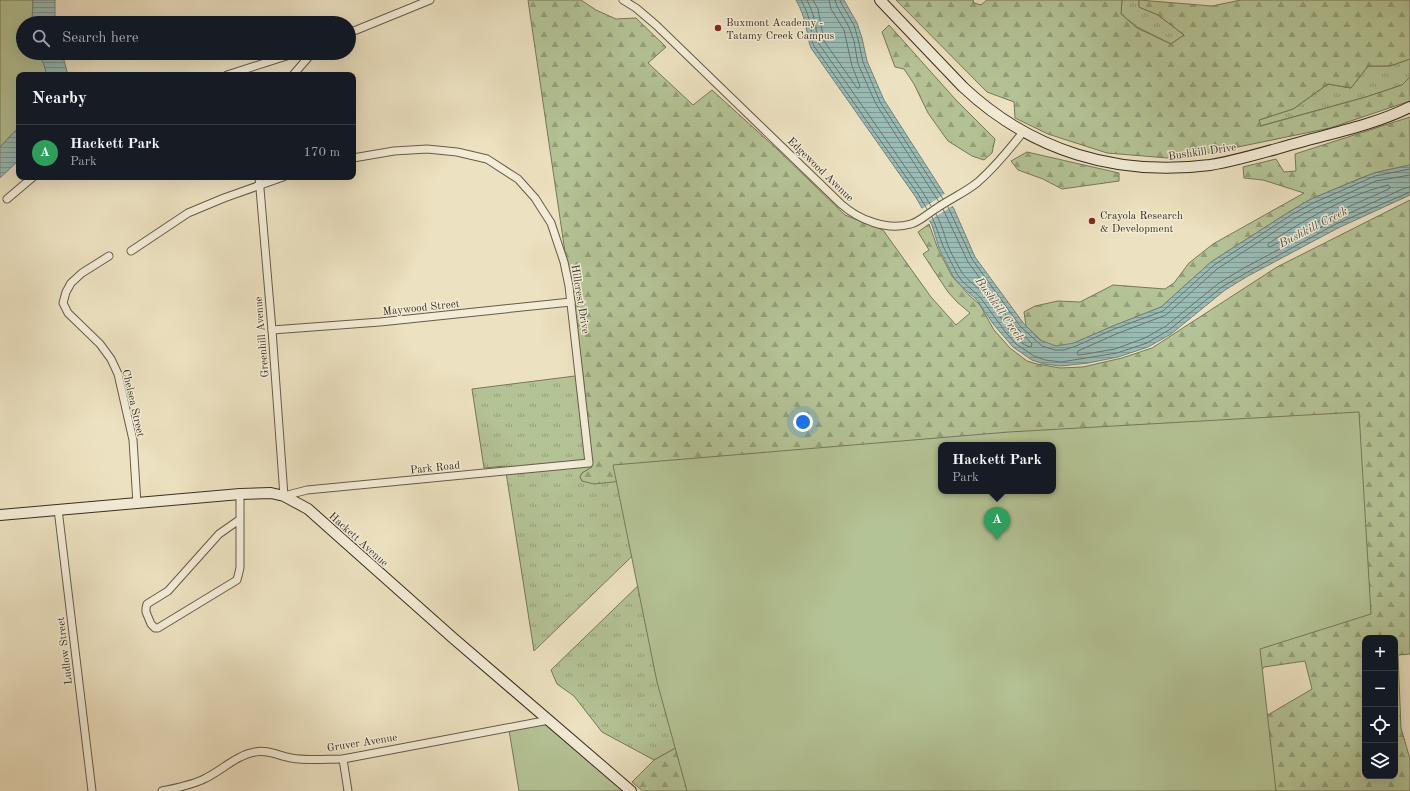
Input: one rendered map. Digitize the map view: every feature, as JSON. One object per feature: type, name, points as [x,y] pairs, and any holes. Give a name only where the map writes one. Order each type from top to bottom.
[{"type":"main road","name":"Bushkill Drive","points":[[880,0],[975,98],[1002,119],[1023,132],[1054,147],[1090,159],[1125,166],[1167,169],[1211,164],[1245,157],[1378,120],[1410,107]]},
{"type":"main road","name":"Hackett Avenue","points":[[0,515],[240,494],[271,493],[284,496],[308,509],[453,638],[631,791]]},
{"type":"street","points":[[356,30],[430,0]]},
{"type":"street","name":"Edgewood Avenue","points":[[624,0],[656,25],[850,212],[859,218],[891,226],[912,224],[969,188],[986,175],[1012,147],[1023,132]]},
{"type":"street","points":[[236,72],[274,60]]},
{"type":"street","points":[[296,72],[306,60]]},
{"type":"street","name":"Hillcrest Drive","points":[[356,157],[394,151],[427,149],[457,152],[487,160],[518,179],[535,198],[551,223],[564,262],[571,302],[589,463]]},
{"type":"street","points":[[7,199],[29,180]]},
{"type":"street","points":[[131,251],[188,213],[259,181]]},
{"type":"street","name":"Greenhill Avenue","points":[[259,181],[284,496]]},
{"type":"street","name":"Chelsea Street","points":[[109,256],[82,273],[71,283],[66,292],[63,303],[68,313],[100,344],[118,374],[133,440],[137,504]]},
{"type":"street","name":"Maywood Street","points":[[272,330],[380,322],[571,302]]},
{"type":"street","name":"Park Road","points":[[284,496],[307,490],[589,463]]},
{"type":"street","points":[[239,520],[219,534],[168,591],[147,604],[146,612],[151,624],[155,628],[158,628],[237,580],[240,568],[240,494]]},
{"type":"street","name":"Ludlow Street","points":[[58,509],[92,791]]},
{"type":"street","name":"Gruver Avenue","points":[[162,791],[207,778],[240,757],[255,752],[271,752],[289,758],[312,760],[343,759],[549,720]]},
{"type":"street","points":[[343,759],[348,791]]},
{"type":"green space","points":[[0,0],[33,0],[32,16],[16,16],[16,60],[41,60],[46,72],[16,72],[16,130],[0,147]]},
{"type":"green space","points":[[528,0],[581,0],[596,10],[616,19],[636,18],[666,47],[648,63],[693,105],[712,90],[778,150],[845,215],[883,230],[931,297],[956,325],[970,313],[948,292],[923,254],[929,250],[918,232],[929,224],[938,249],[952,276],[980,305],[994,330],[1010,348],[1027,361],[1037,364],[1060,368],[1083,367],[1122,358],[1152,348],[1277,267],[1410,200],[1410,654],[1398,655],[1401,728],[1410,759],[1410,791],[1232,791],[1249,726],[1312,689],[1305,661],[1264,667],[1228,721],[776,791],[643,791],[632,782],[654,760],[746,709],[669,476],[594,484],[582,481],[580,477],[582,473],[592,467],[583,375]]},
{"type":"green space","points":[[896,0],[973,0],[974,3],[981,5],[987,0],[1122,0],[1121,14],[1137,28],[1171,44],[1184,35],[1158,15],[1139,7],[1139,0],[1212,6],[1241,0],[1410,0],[1410,59],[1390,66],[1368,66],[1351,88],[1328,84],[1293,109],[1259,120],[1261,126],[1366,97],[1402,85],[1410,77],[1410,101],[1330,128],[1180,159],[1107,153],[1048,134],[1015,118],[1014,102],[987,92]]},
{"type":"green space","points":[[1122,0],[1139,0],[1139,7],[1158,15],[1184,35],[1171,44],[1137,27],[1121,14]]},
{"type":"green space","points":[[889,25],[956,100],[995,139],[992,153],[984,160],[972,156],[948,141],[928,113],[914,84],[904,69],[895,67],[882,32]]},
{"type":"green space","points":[[1410,59],[1410,77],[1402,85],[1366,97],[1260,126],[1259,120],[1293,109],[1328,84],[1351,88],[1368,66],[1390,66]]},
{"type":"green space","points":[[1410,117],[1410,165],[1374,173],[1311,199],[1211,262],[1161,307],[1064,346],[1044,343],[1026,326],[1024,312],[1035,306],[1058,301],[1080,302],[1113,285],[1165,289],[1174,283],[1189,263],[1213,244],[1304,193],[1263,180],[1244,178],[1243,167],[1276,159],[1284,172],[1296,171],[1295,154]]},
{"type":"green space","points":[[1027,152],[1119,173],[1119,181],[1062,189],[1043,179],[1018,170],[1011,161]]},
{"type":"green space","points":[[583,375],[592,467],[582,473],[580,477],[582,481],[594,483],[669,476],[731,459],[812,454],[836,460],[822,498],[841,534],[896,585],[844,620],[784,667],[746,709],[654,760],[602,732],[574,696],[557,684],[551,670],[705,521],[683,507],[534,651],[505,466],[484,468],[472,389]]},
{"type":"green space","points":[[1359,412],[1371,614],[1260,649],[1276,791],[687,791],[657,682],[613,465],[1009,432]]},
{"type":"green space","points":[[549,720],[631,791],[519,791],[509,730]]},
{"type":"water","points":[[33,0],[55,0],[55,16],[32,16]]},
{"type":"water","name":"Bushkill Creek","points":[[796,0],[844,0],[857,23],[867,61],[884,100],[954,209],[975,257],[1024,324],[1040,340],[1056,346],[1074,343],[1161,307],[1211,262],[1311,199],[1374,173],[1410,165],[1410,195],[1338,228],[1248,276],[1225,290],[1171,334],[1148,347],[1118,357],[1088,363],[1061,366],[1044,364],[1032,360],[1013,347],[994,325],[977,300],[959,284],[953,276],[939,248],[932,225],[915,196],[811,48],[803,16]]},
{"type":"water","points":[[41,60],[64,60],[67,72],[46,72]]},
{"type":"water","points":[[16,130],[16,163],[0,178],[0,147]]},
{"type":"pier","points":[[946,193],[954,205],[927,222],[920,210]]},
{"type":"place","name":"Buxmont Academy - Tatamy Creek Campus","points":[[718,28]]},
{"type":"place","name":"Crayola Research & Development","points":[[1092,221]]},
{"type":"place","name":"Hackett Park","points":[[997,540]]}]
